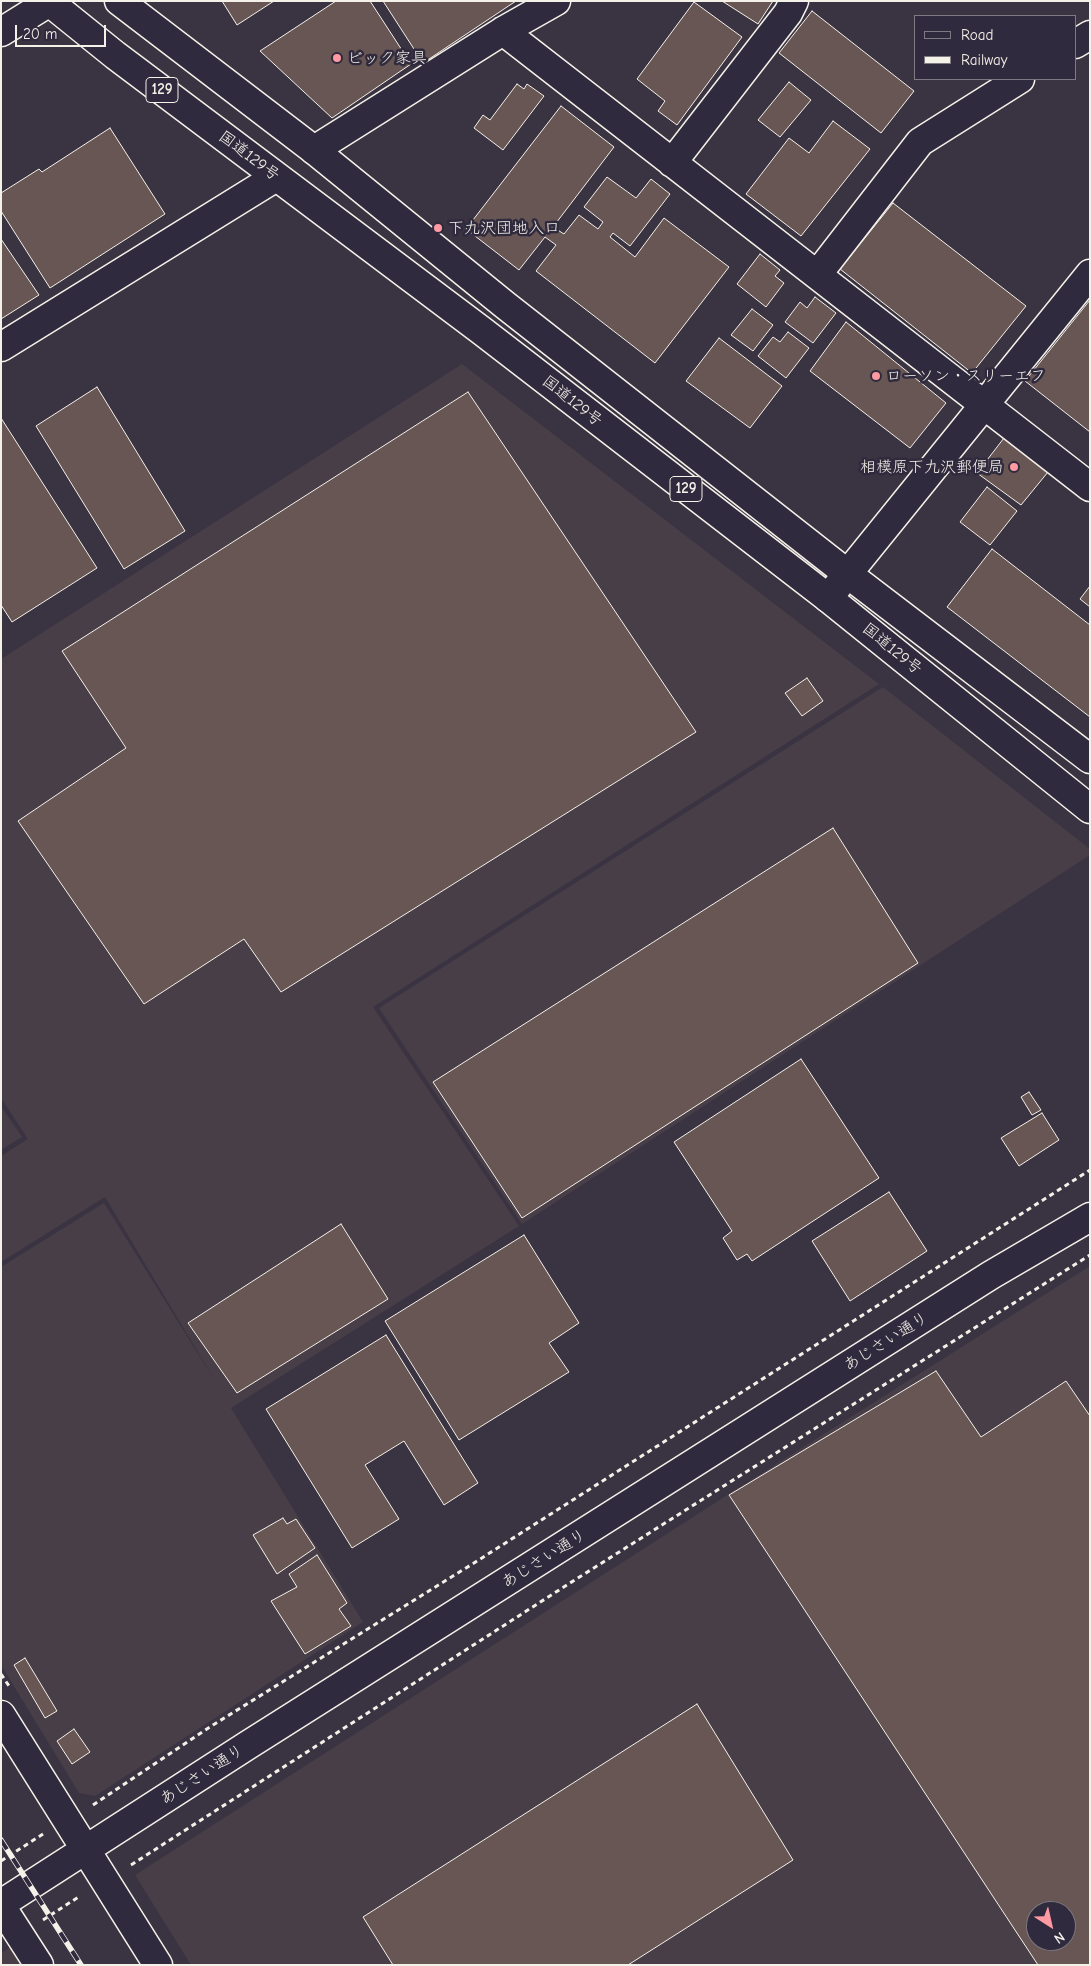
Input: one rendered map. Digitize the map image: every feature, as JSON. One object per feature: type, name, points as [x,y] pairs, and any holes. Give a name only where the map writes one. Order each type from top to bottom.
[{"type":"main road","name":"国道129号","points":[[119,1],[314,150],[505,305],[849,575],[1090,759]]},
{"type":"main road","points":[[314,150],[503,31],[556,1]]},
{"type":"main road","points":[[672,163],[788,13],[794,1]]},
{"type":"main road","name":"国道129号","points":[[49,2],[276,177],[482,331],[828,598],[1090,809]]},
{"type":"main road","points":[[1,32],[49,2]]},
{"type":"main road","points":[[503,31],[1090,487]]},
{"type":"main road","points":[[1076,43],[1090,35]]},
{"type":"main road","points":[[817,275],[920,142],[1018,80]]},
{"type":"main road","points":[[1,347],[276,177]]},
{"type":"main road","points":[[828,598],[849,575],[1090,274]]},
{"type":"main road","name":"あじさい通り","points":[[1,1905],[248,1745],[991,1275],[1090,1218]]},
{"type":"main road","points":[[1,1715],[158,1965]]},
{"type":"main road","points":[[1,1905],[39,1965]]},
{"type":"path","points":[[91,1805],[213,1725],[474,1563],[1090,1170]]},
{"type":"path","points":[[129,1866],[570,1582],[1090,1255]]},
{"type":"path","points":[[1,1861],[42,1835],[45,1830]]},
{"type":"shaded area","points":[[462,364],[879,684],[373,1007],[519,1226],[231,1408],[363,1622],[95,1796],[79,1793],[1,1665],[1,1267],[104,1203],[217,1384],[105,1197],[1,1262],[1,1156],[28,1139],[1,1098],[1,659]]},
{"type":"shaded area","points":[[883,687],[1090,849],[1090,855],[522,1224],[379,1008]]},
{"type":"shaded area","points":[[1,1106],[22,1137],[1,1150]]},
{"type":"shaded area","points":[[1090,1266],[1090,1965],[191,1965],[135,1875],[732,1492]]},
{"type":"shaded area","points":[[16,1944],[29,1965],[1,1965],[1,1953]]},
{"type":"building","points":[[222,1],[274,1],[237,25]]},
{"type":"building","name":"ビック家具","points":[[336,1],[370,1],[411,64],[332,118],[260,51]]},
{"type":"building","points":[[383,1],[516,1],[423,63]]},
{"type":"building","points":[[722,1],[773,1],[758,24]]},
{"type":"building","points":[[694,2],[742,37],[677,125],[658,111],[665,101],[637,79]]},
{"type":"building","points":[[812,11],[914,91],[881,133],[779,53]]},
{"type":"building","points":[[789,82],[811,100],[780,137],[758,120]]},
{"type":"building","points":[[517,84],[524,89],[527,84],[544,96],[503,150],[474,128],[483,115],[490,120]]},
{"type":"building","points":[[561,106],[614,147],[553,227],[564,234],[579,215],[598,229],[603,222],[584,207],[607,177],[636,198],[651,179],[670,194],[630,246],[613,233],[610,237],[635,257],[664,218],[729,267],[655,363],[536,271],[556,245],[545,237],[519,270],[466,229]]},
{"type":"building","points":[[833,121],[870,149],[801,236],[746,194],[789,138],[809,153]]},
{"type":"building","points":[[110,128],[165,214],[50,288],[1,211],[1,193],[39,169],[42,172]]},
{"type":"building","points":[[893,203],[1026,306],[972,373],[840,269]]},
{"type":"building","points":[[1,239],[39,295],[1,319]]},
{"type":"building","points":[[760,254],[780,270],[775,276],[784,283],[766,307],[737,284]]},
{"type":"building","points":[[815,297],[836,313],[813,343],[785,322],[800,302],[807,308]]},
{"type":"building","points":[[1090,300],[1090,432],[1025,381]]},
{"type":"building","points":[[752,309],[773,325],[753,351],[731,335]]},
{"type":"building","points":[[846,322],[946,403],[910,448],[810,371]]},
{"type":"building","points":[[788,332],[809,348],[786,378],[758,356],[773,337],[780,342]]},
{"type":"building","points":[[719,338],[782,386],[750,428],[686,381]]},
{"type":"building","points":[[97,387],[185,531],[124,569],[36,426]]},
{"type":"building","points":[[468,392],[696,732],[281,992],[244,939],[144,1004],[18,821],[126,748],[62,651]]},
{"type":"building","points":[[1,418],[97,568],[12,622],[1,605]]},
{"type":"building","points":[[1004,438],[1048,472],[1021,505],[977,473]]},
{"type":"building","points":[[987,487],[1017,511],[990,545],[960,522]]},
{"type":"building","points":[[992,549],[1090,625],[1090,717],[947,607]]},
{"type":"building","points":[[1090,586],[1090,607],[1080,599]]},
{"type":"building","points":[[807,678],[823,701],[802,716],[785,693]]},
{"type":"building","points":[[833,828],[918,963],[522,1218],[433,1082]]},
{"type":"building","points":[[801,1059],[879,1178],[752,1261],[747,1254],[737,1260],[723,1238],[732,1231],[674,1142]]},
{"type":"building","points":[[1029,1092],[1041,1110],[1032,1115],[1021,1097]]},
{"type":"building","points":[[1042,1113],[1059,1140],[1019,1166],[1001,1138]]},
{"type":"building","points":[[889,1192],[927,1251],[850,1301],[812,1241]]},
{"type":"building","points":[[341,1224],[388,1299],[237,1393],[188,1323]]},
{"type":"building","points":[[524,1235],[579,1323],[549,1343],[569,1372],[459,1440],[385,1321]]},
{"type":"building","points":[[386,1335],[478,1483],[444,1505],[404,1441],[365,1465],[399,1519],[352,1548],[266,1409]]},
{"type":"building","points":[[936,1371],[981,1437],[1066,1381],[1090,1416],[1090,1965],[1038,1965],[1029,1951],[1076,1951],[1076,1901],[1026,1901],[1026,1947],[729,1495]]},
{"type":"building","points":[[283,1518],[287,1524],[296,1519],[315,1548],[277,1574],[253,1535]]},
{"type":"building","points":[[317,1555],[347,1603],[339,1609],[351,1626],[305,1654],[271,1601],[297,1587],[289,1574]]},
{"type":"building","points":[[25,1658],[57,1711],[45,1718],[14,1665]]},
{"type":"building","points":[[697,1704],[793,1860],[628,1965],[393,1965],[363,1917]]},
{"type":"building","points":[[74,1729],[90,1752],[72,1764],[57,1741]]},
{"type":"railway","points":[[1,1840],[81,1965]]},
{"type":"place","name":"ビック家具","points":[[337,58]]},
{"type":"place","name":"下九沢団地入口","points":[[438,228]]},
{"type":"place","name":"ローソン・スリーエフ","points":[[876,376]]},
{"type":"place","name":"相模原下九沢郵便局","points":[[1014,467]]}]
